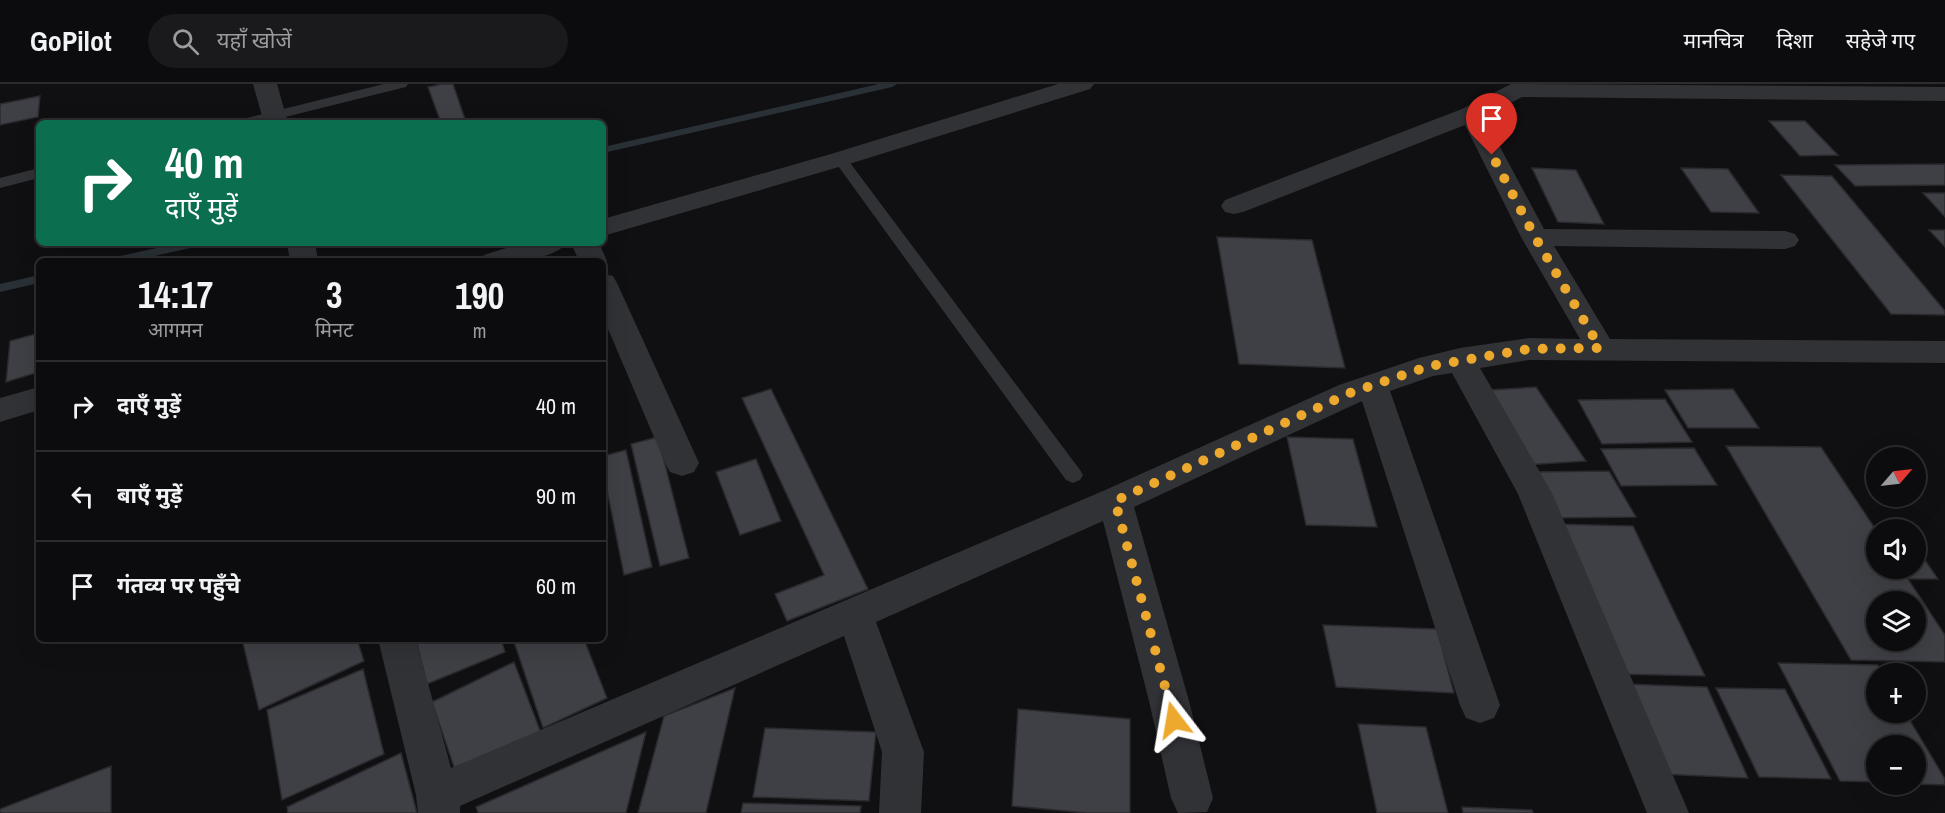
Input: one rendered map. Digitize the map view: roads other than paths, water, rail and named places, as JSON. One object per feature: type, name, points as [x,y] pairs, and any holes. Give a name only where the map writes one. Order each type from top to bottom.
[{"type":"street","points":[[265,84],[275,119]]},
{"type":"street","points":[[606,227],[840,159],[1082,84]]},
{"type":"street","points":[[1234,206],[1471,114],[1521,87],[1945,94]]},
{"type":"street","points":[[1471,114],[1535,237],[1600,348]]},
{"type":"street","points":[[1535,237],[1785,240]]},
{"type":"street","points":[[504,258],[542,246]]},
{"type":"street","points":[[606,290],[682,463]]},
{"type":"street","points":[[399,642],[438,804],[855,614],[1115,501],[1372,385],[1430,366],[1460,359],[1529,349],[1945,352]]},
{"type":"street","points":[[1460,359],[1535,493],[1668,813]]},
{"type":"street","points":[[1372,385],[1480,705]]},
{"type":"street","points":[[0,410],[36,399]]},
{"type":"street","points":[[1115,501],[1169,700],[1192,798]]},
{"type":"street","points":[[855,614],[903,752],[900,813]]},
{"type":"lane","points":[[275,119],[401,84]]},
{"type":"lane","points":[[840,159],[1073,475]]},
{"type":"lane","points":[[0,183],[36,174]]},
{"type":"waterway","points":[[606,149],[892,84]]},
{"type":"waterway","points":[[129,258],[182,246]]},
{"type":"waterway","points":[[0,288],[36,280]]}]
